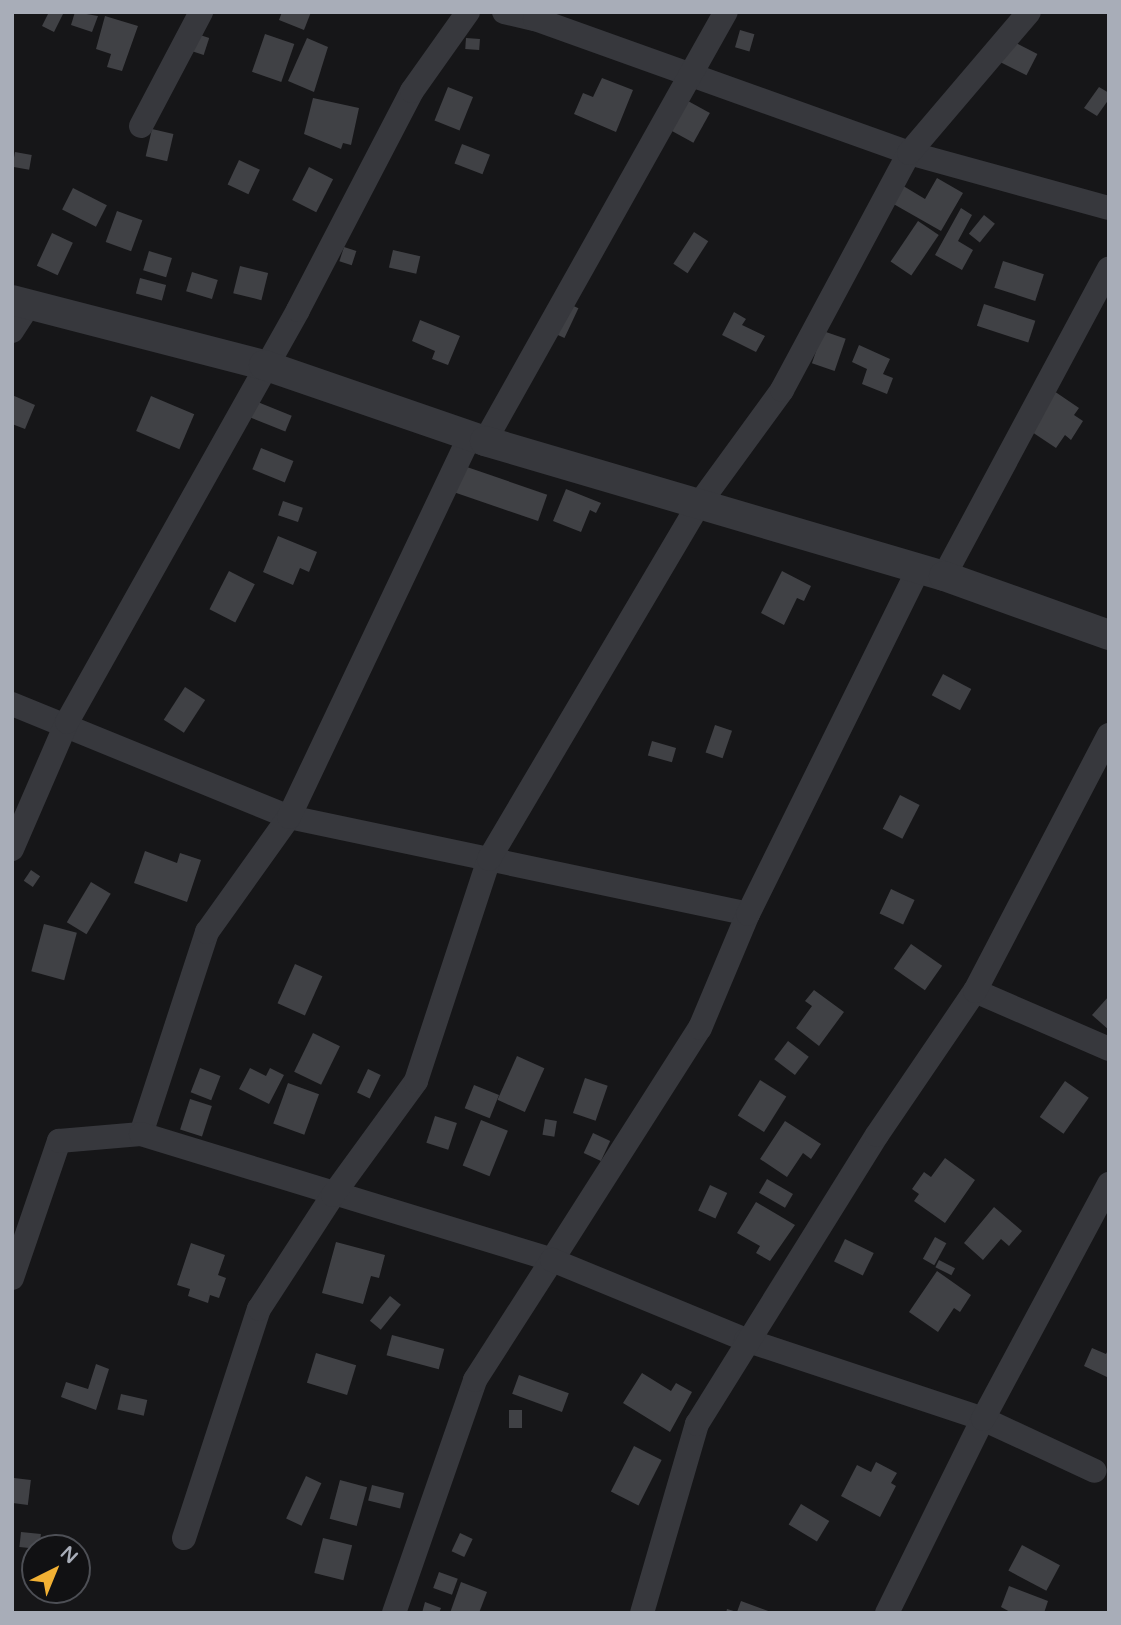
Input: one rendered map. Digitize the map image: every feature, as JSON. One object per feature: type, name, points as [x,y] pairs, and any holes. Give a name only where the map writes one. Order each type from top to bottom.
[{"type":"street","points":[[141,126],[201,12]]},
{"type":"street","points":[[12,849],[67,722],[264,365],[298,310],[412,90],[468,12]]},
{"type":"street","points":[[504,12],[535,19],[693,78],[909,153],[1109,208]]},
{"type":"street","points":[[141,1134],[207,932],[289,817],[477,438],[693,78],[726,12]]},
{"type":"street","points":[[184,1538],[259,1309],[333,1195],[416,1081],[489,859],[699,504],[782,390],[909,153],[1029,12]]},
{"type":"street","points":[[394,1613],[475,1380],[700,1028],[748,914],[932,572],[1109,268]]},
{"type":"street","points":[[12,331],[21,302],[264,365],[477,438],[932,572],[1109,635]]},
{"type":"street","points":[[12,704],[67,722],[289,817],[748,914]]},
{"type":"street","points":[[642,1613],[697,1424],[746,1340],[975,992],[1109,735]]},
{"type":"street","points":[[975,992],[1109,1049]]},
{"type":"street","points":[[12,1278],[59,1141],[141,1134],[552,1260],[746,1340],[983,1419],[1095,1471]]},
{"type":"street","points":[[887,1613],[983,1419],[1109,1184]]},
{"type":"building","points":[[49,12],[64,12],[54,32],[42,26]]},
{"type":"building","points":[[75,12],[98,16],[92,32],[71,25]]},
{"type":"building","points":[[282,12],[311,12],[304,30],[279,20]]},
{"type":"building","points":[[105,16],[138,26],[122,71],[107,67],[111,54],[96,49]]},
{"type":"building","points":[[740,30],[754,34],[749,51],[735,47]]},
{"type":"building","points":[[194,33],[209,38],[204,55],[188,50]]},
{"type":"building","points":[[265,34],[294,44],[281,82],[252,72]]},
{"type":"building","points":[[307,38],[328,47],[314,92],[288,81]]},
{"type":"building","points":[[466,38],[480,39],[479,50],[465,49]]},
{"type":"building","points":[[1008,39],[1037,54],[1027,75],[997,60]]},
{"type":"building","points":[[602,78],[633,90],[616,132],[574,114],[583,93],[593,97]]},
{"type":"building","points":[[448,87],[473,97],[460,130],[435,120]]},
{"type":"building","points":[[1099,87],[1109,93],[1109,99],[1097,116],[1084,108]]},
{"type":"building","points":[[313,98],[359,108],[351,145],[343,143],[341,149],[304,134]]},
{"type":"building","points":[[688,101],[710,113],[693,143],[672,131]]},
{"type":"building","points":[[152,129],[173,134],[167,161],[146,156]]},
{"type":"building","points":[[462,144],[490,155],[482,174],[454,164]]},
{"type":"building","points":[[15,152],[32,155],[29,170],[12,167]]},
{"type":"building","points":[[239,160],[260,170],[248,194],[228,184]]},
{"type":"building","points":[[309,167],[333,179],[316,212],[292,200]]},
{"type":"building","points":[[937,178],[963,193],[941,231],[890,202],[900,184],[925,199]]},
{"type":"building","points":[[73,188],[107,205],[96,227],[62,209]]},
{"type":"building","points":[[961,208],[972,215],[958,241],[973,250],[962,270],[935,255]]},
{"type":"building","points":[[117,211],[142,220],[131,251],[106,242]]},
{"type":"building","points":[[984,215],[995,224],[980,242],[969,234]]},
{"type":"building","points":[[918,221],[939,235],[911,276],[891,262]]},
{"type":"building","points":[[694,232],[708,241],[688,273],[673,264]]},
{"type":"building","points":[[52,233],[73,243],[58,275],[37,266]]},
{"type":"building","points":[[344,247],[356,251],[352,265],[339,261]]},
{"type":"building","points":[[393,250],[420,256],[416,274],[389,268]]},
{"type":"building","points":[[149,251],[172,258],[166,277],[143,270]]},
{"type":"building","points":[[1003,261],[1044,274],[1035,301],[994,288]]},
{"type":"building","points":[[240,266],[268,273],[261,300],[233,293]]},
{"type":"building","points":[[192,272],[218,280],[212,299],[186,291]]},
{"type":"building","points":[[140,278],[166,285],[162,300],[136,293]]},
{"type":"building","points":[[563,301],[578,308],[564,338],[549,331]]},
{"type":"building","points":[[984,304],[1035,321],[1028,343],[977,326]]},
{"type":"building","points":[[734,312],[746,319],[742,325],[765,336],[756,352],[722,335]]},
{"type":"building","points":[[420,320],[460,336],[448,365],[432,359],[435,351],[412,341]]},
{"type":"building","points":[[823,331],[846,339],[835,371],[812,363]]},
{"type":"building","points":[[859,345],[890,359],[883,374],[893,378],[887,394],[862,384],[867,369],[852,362]]},
{"type":"building","points":[[1051,389],[1079,408],[1074,415],[1083,421],[1071,440],[1065,435],[1056,448],[1026,428]]},
{"type":"building","points":[[12,395],[35,405],[25,429],[12,424]]},
{"type":"building","points":[[151,396],[194,414],[179,449],[136,431]]},
{"type":"building","points":[[250,399],[292,416],[285,432],[244,415]]},
{"type":"building","points":[[261,448],[293,461],[285,482],[252,469]]},
{"type":"building","points":[[464,466],[547,495],[538,521],[455,492]]},
{"type":"building","points":[[566,489],[601,503],[596,513],[590,510],[581,532],[553,521]]},
{"type":"building","points":[[283,501],[303,508],[298,522],[278,515]]},
{"type":"building","points":[[278,536],[317,552],[309,572],[300,568],[293,585],[263,572]]},
{"type":"building","points":[[229,571],[255,584],[235,622],[209,609]]},
{"type":"building","points":[[782,571],[811,586],[804,601],[797,598],[784,625],[761,613]]},
{"type":"building","points":[[943,674],[971,689],[960,710],[932,695]]},
{"type":"building","points":[[185,687],[205,700],[184,733],[164,720]]},
{"type":"building","points":[[715,725],[732,731],[723,758],[706,752]]},
{"type":"building","points":[[652,741],[676,748],[672,762],[648,755]]},
{"type":"building","points":[[900,795],[920,805],[902,839],[883,829]]},
{"type":"building","points":[[145,851],[177,863],[180,853],[201,860],[187,902],[134,883]]},
{"type":"building","points":[[31,870],[40,876],[33,887],[24,881]]},
{"type":"building","points":[[91,882],[111,894],[87,934],[67,922]]},
{"type":"building","points":[[891,889],[915,900],[903,924],[880,913]]},
{"type":"building","points":[[44,924],[77,933],[64,980],[31,971]]},
{"type":"building","points":[[911,944],[942,966],[925,990],[894,969]]},
{"type":"building","points":[[295,964],[322,976],[305,1015],[278,1003]]},
{"type":"building","points":[[814,990],[844,1012],[819,1046],[796,1028],[812,1006],[805,1001]]},
{"type":"building","points":[[1109,996],[1109,1030],[1092,1015]]},
{"type":"building","points":[[313,1033],[340,1046],[321,1085],[294,1072]]},
{"type":"building","points":[[788,1041],[809,1057],[795,1075],[774,1059]]},
{"type":"building","points":[[517,1056],[544,1068],[525,1112],[497,1100]]},
{"type":"building","points":[[200,1068],[221,1076],[211,1100],[191,1092]]},
{"type":"building","points":[[250,1068],[266,1076],[270,1068],[284,1075],[269,1104],[239,1089]]},
{"type":"building","points":[[368,1069],[381,1075],[370,1098],[357,1093]]},
{"type":"building","points":[[585,1078],[608,1086],[596,1121],[573,1113]]},
{"type":"building","points":[[760,1080],[786,1096],[764,1132],[738,1116]]},
{"type":"building","points":[[1065,1081],[1089,1098],[1064,1134],[1040,1117]]},
{"type":"building","points":[[288,1083],[319,1094],[304,1135],[273,1123]]},
{"type":"building","points":[[474,1085],[499,1095],[490,1118],[465,1108]]},
{"type":"building","points":[[190,1099],[212,1106],[202,1137],[180,1129]]},
{"type":"building","points":[[435,1116],[457,1123],[448,1150],[426,1143]]},
{"type":"building","points":[[545,1119],[557,1121],[554,1137],[542,1135]]},
{"type":"building","points":[[481,1120],[508,1131],[490,1176],[463,1165]]},
{"type":"building","points":[[785,1121],[821,1144],[811,1159],[803,1153],[787,1177],[760,1159]]},
{"type":"building","points":[[593,1133],[610,1141],[601,1161],[584,1153]]},
{"type":"building","points":[[945,1158],[975,1180],[945,1223],[914,1201],[919,1194],[912,1189],[924,1172],[931,1177]]},
{"type":"building","points":[[767,1179],[793,1194],[785,1208],[759,1193]]},
{"type":"building","points":[[710,1185],[727,1193],[715,1218],[698,1210]]},
{"type":"building","points":[[756,1202],[795,1225],[770,1261],[756,1253],[760,1246],[737,1233]]},
{"type":"building","points":[[994,1207],[1022,1231],[1009,1246],[1001,1239],[983,1260],[964,1243]]},
{"type":"building","points":[[935,1237],[946,1243],[934,1265],[923,1259]]},
{"type":"building","points":[[845,1239],[874,1253],[863,1275],[834,1261]]},
{"type":"building","points":[[336,1242],[385,1255],[379,1278],[371,1276],[363,1304],[322,1293]]},
{"type":"building","points":[[191,1243],[225,1255],[218,1275],[226,1278],[219,1298],[210,1295],[208,1303],[188,1296],[190,1289],[177,1285]]},
{"type":"building","points":[[939,1260],[955,1268],[951,1275],[935,1267]]},
{"type":"building","points":[[937,1271],[971,1295],[960,1312],[954,1308],[938,1332],[909,1312]]},
{"type":"building","points":[[390,1296],[401,1305],[381,1330],[370,1321]]},
{"type":"building","points":[[392,1335],[444,1349],[439,1369],[387,1355]]},
{"type":"building","points":[[1092,1348],[1106,1354],[1109,1348],[1109,1378],[1084,1366]]},
{"type":"building","points":[[316,1353],[356,1365],[347,1395],[307,1383]]},
{"type":"building","points":[[96,1364],[109,1369],[96,1410],[61,1397],[66,1382],[88,1389]]},
{"type":"building","points":[[642,1373],[671,1391],[676,1383],[692,1392],[670,1432],[623,1403]]},
{"type":"building","points":[[519,1375],[569,1393],[562,1412],[512,1394]]},
{"type":"building","points":[[121,1394],[147,1400],[144,1416],[117,1410]]},
{"type":"building","points":[[509,1410],[522,1410],[522,1428],[509,1428]]},
{"type":"building","points":[[634,1446],[662,1460],[638,1506],[611,1491]]},
{"type":"building","points":[[876,1462],[897,1473],[891,1483],[896,1486],[880,1517],[841,1496],[857,1465],[871,1472]]},
{"type":"building","points":[[306,1476],[321,1483],[302,1526],[286,1519]]},
{"type":"building","points":[[14,1478],[31,1480],[28,1505],[12,1503]]},
{"type":"building","points":[[340,1480],[367,1487],[357,1526],[330,1519]]},
{"type":"building","points":[[372,1485],[404,1493],[400,1509],[368,1501]]},
{"type":"building","points":[[801,1504],[829,1521],[817,1542],[789,1525]]},
{"type":"building","points":[[21,1532],[40,1534],[21,1534],[19,1547]]},
{"type":"building","points":[[460,1533],[473,1539],[464,1557],[452,1551]]},
{"type":"building","points":[[323,1538],[352,1545],[343,1580],[314,1573]]},
{"type":"building","points":[[1022,1545],[1060,1565],[1046,1591],[1008,1571]]},
{"type":"building","points":[[439,1572],[458,1579],[452,1595],[433,1588]]},
{"type":"building","points":[[461,1582],[487,1592],[479,1613],[450,1613]]},
{"type":"building","points":[[1009,1586],[1048,1601],[1044,1613],[1012,1613],[1001,1607]]},
{"type":"building","points":[[741,1601],[771,1613],[726,1613],[727,1609],[737,1612]]},
{"type":"building","points":[[425,1602],[441,1608],[439,1613],[422,1613]]}]
